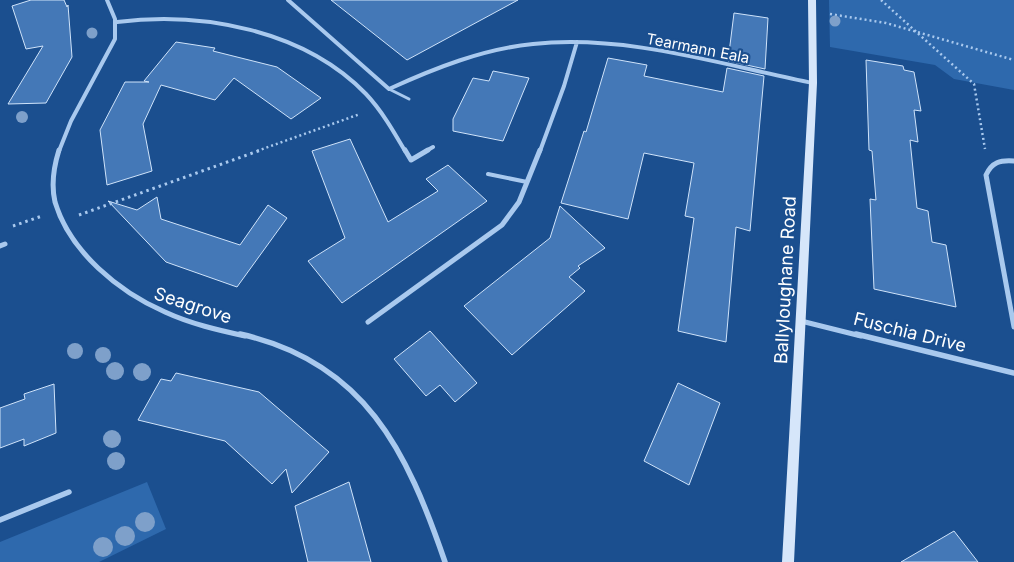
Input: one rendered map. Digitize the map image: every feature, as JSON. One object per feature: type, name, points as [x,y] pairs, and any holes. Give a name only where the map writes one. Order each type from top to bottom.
[{"type":"street","points":[[107,0],[117,22],[145,17],[167,17],[222,23],[248,29],[327,63],[356,85],[377,108],[411,160],[433,147]]},
{"type":"street","points":[[288,0],[389,88]]},
{"type":"street","name":"Ballyloughane Road","points":[[788,562],[813,83],[812,0]]},
{"type":"street","name":"Seagrove","points":[[117,22],[111,49],[56,156],[52,187],[63,221],[99,268],[139,301],[172,317],[275,344],[295,352],[340,380],[379,420],[400,450],[422,494],[446,562]]},
{"type":"street","points":[[368,322],[502,225],[518,206],[554,115],[574,57],[576,42]]},
{"type":"street","name":"Tearmann Eala","points":[[389,88],[432,69],[471,57],[544,43],[576,42],[627,47],[813,83]]},
{"type":"street","points":[[1014,161],[995,162],[988,170],[987,186],[1014,326]]},
{"type":"street","name":"Fuschia Drive","points":[[800,321],[1014,373]]},
{"type":"street","points":[[0,520],[69,492]]},
{"type":"lane","points":[[389,88],[409,99]]},
{"type":"lane","points":[[488,174],[528,182]]},
{"type":"path","points":[[881,0],[974,84],[985,150],[995,162]]},
{"type":"path","points":[[812,11],[915,31],[1014,60]]},
{"type":"path","points":[[63,221],[377,108]]},
{"type":"path","points":[[3,245],[9,228],[59,210]]},
{"type":"shaded area","points":[[829,0],[1014,0],[1014,90],[954,79],[935,65],[830,47]]},
{"type":"shaded area","points":[[147,482],[166,529],[99,562],[0,562],[0,542]]},
{"type":"building","points":[[31,0],[64,0],[67,7],[68,5],[72,57],[46,103],[8,104],[43,46],[26,49],[12,6]]},
{"type":"building","points":[[331,0],[518,0],[407,60]]},
{"type":"building","points":[[734,13],[768,18],[765,69],[728,61]]},
{"type":"building","points":[[176,42],[215,48],[213,51],[277,67],[321,98],[291,119],[234,78],[215,100],[161,85],[143,124],[152,171],[107,185],[100,130],[125,82],[149,82],[144,81]]},
{"type":"building","points":[[608,58],[647,65],[644,76],[723,92],[727,68],[764,76],[750,231],[736,227],[726,342],[678,331],[694,218],[685,216],[694,163],[644,153],[628,219],[561,203],[584,131],[586,132]]},
{"type":"building","points":[[866,60],[903,66],[904,70],[914,72],[921,111],[914,110],[918,142],[910,140],[917,208],[928,211],[932,242],[946,245],[956,307],[874,289],[870,199],[876,200],[872,151],[869,150]]},
{"type":"building","points":[[493,71],[529,78],[503,141],[453,131],[453,119],[473,78],[489,81]]},
{"type":"building","points":[[350,139],[388,222],[438,191],[426,179],[448,165],[487,201],[342,303],[308,261],[345,238],[312,151]]},
{"type":"building","points":[[157,197],[161,219],[240,245],[268,205],[287,218],[237,287],[166,262],[108,201],[137,210]]},
{"type":"building","points":[[560,206],[605,248],[578,266],[580,268],[569,277],[585,291],[512,355],[464,306],[550,238]]},
{"type":"building","points":[[430,331],[477,383],[455,402],[440,385],[426,396],[394,359]]},
{"type":"building","points":[[176,373],[259,392],[329,452],[292,493],[286,469],[272,484],[225,441],[138,420],[161,379],[171,381]]},
{"type":"building","points":[[678,383],[720,403],[689,485],[644,461]]},
{"type":"building","points":[[54,384],[56,433],[24,446],[24,439],[0,448],[0,408],[25,399],[24,394]]},
{"type":"building","points":[[349,482],[371,562],[308,562],[295,506]]},
{"type":"building","points":[[954,531],[978,562],[901,562]]}]
